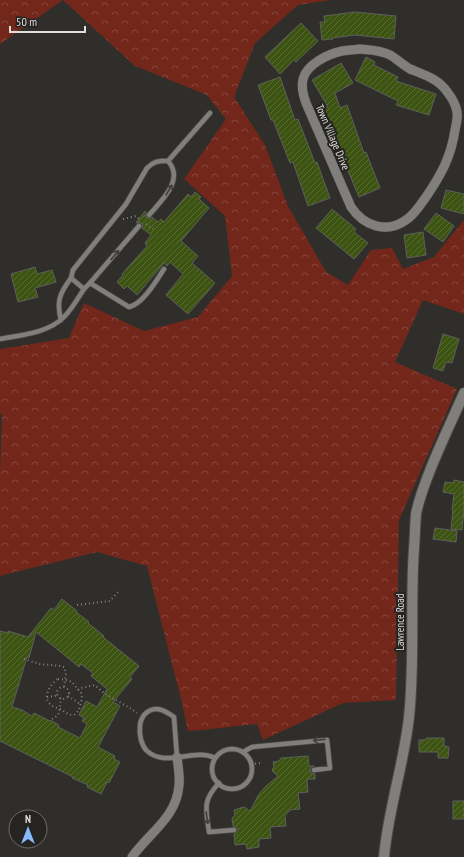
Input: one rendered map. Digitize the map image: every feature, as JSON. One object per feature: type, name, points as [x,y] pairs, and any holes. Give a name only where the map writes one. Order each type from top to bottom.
[{"type":"street","name":"Town Village Drive","points":[[360,49],[380,51],[389,55],[405,66],[438,81],[449,93],[460,113],[448,160],[436,182],[414,213],[399,224],[390,227],[374,226],[360,218],[351,207],[347,199],[306,103],[302,87],[303,79],[306,71],[311,66],[319,60],[337,53],[360,49]]},
{"type":"street","name":"Lawrence Road","points":[[384,857],[390,816],[409,718],[412,661],[412,570],[416,515],[422,492],[439,449],[463,399]]},
{"type":"street","points":[[132,857],[165,820],[175,804],[179,785],[177,757]]},
{"type":"lane","points":[[168,161],[210,113]]},
{"type":"lane","points":[[61,320],[59,311],[61,294],[71,278],[73,270],[126,204],[147,168],[156,162],[168,161],[172,165],[174,172],[172,185],[150,215]]},
{"type":"lane","points":[[0,339],[44,330],[51,327],[66,316],[84,289],[139,226]]},
{"type":"lane","points":[[90,283],[129,308],[138,303],[151,289],[164,269]]},
{"type":"lane","points":[[71,278],[84,289]]},
{"type":"lane","points":[[177,757],[174,717],[168,712],[155,708],[149,710],[140,722],[140,735],[144,748],[151,754],[163,758],[177,757],[200,754],[205,754],[215,758]]},
{"type":"lane","points":[[243,752],[252,747],[327,740],[330,768],[314,770]]},
{"type":"lane","points":[[231,749],[243,752],[248,757],[252,769],[247,782],[242,786],[235,788],[222,786],[214,777],[212,770],[212,764],[215,758],[219,753],[225,750],[231,749]]},
{"type":"lane","points":[[219,783],[212,790],[206,803],[209,832],[234,830]]},
{"type":"path","points":[[77,605],[96,604],[110,601],[118,592]]},
{"type":"path","points":[[24,659],[40,664],[64,667],[66,673],[64,687],[68,691],[68,696]]},
{"type":"path","points":[[64,679],[72,682],[82,695],[79,710],[74,715],[67,714],[50,704],[48,701],[47,697],[51,685],[58,680],[64,679]]},
{"type":"path","points":[[78,690],[95,685],[104,694],[130,707]]},
{"type":"path","points":[[47,697],[55,696],[60,687],[64,687]]},
{"type":"path","points":[[57,694],[61,698]]},
{"type":"path","points":[[61,698],[68,696]]},
{"type":"path","points":[[68,696],[80,704]]},
{"type":"path","points":[[52,719],[59,713],[61,698]]},
{"type":"path","points":[[251,764],[263,763]]},
{"type":"green space","points":[[0,0],[63,0],[0,44]]},
{"type":"green space","points":[[63,0],[330,0],[298,5],[255,43],[234,97],[265,145],[288,206],[326,272],[348,285],[371,250],[392,248],[403,269],[434,257],[464,220],[464,314],[423,300],[395,362],[457,389],[399,520],[396,700],[343,703],[263,740],[257,724],[188,731],[147,566],[97,552],[0,577],[0,474],[2,415],[0,414],[0,349],[69,338],[84,303],[144,331],[198,317],[232,276],[225,216],[184,179],[226,119],[207,95],[135,66]]},
{"type":"building","points":[[355,12],[396,16],[394,39],[355,35],[322,40],[320,22],[325,22],[324,16]]},
{"type":"building","points":[[301,23],[318,41],[296,62],[294,60],[280,74],[265,57]]},
{"type":"building","points":[[366,57],[375,62],[374,65],[398,77],[396,81],[436,94],[429,115],[396,105],[398,101],[355,80]]},
{"type":"building","points":[[341,63],[353,83],[335,93],[340,108],[347,105],[364,153],[366,152],[380,188],[359,197],[341,154],[340,155],[327,118],[325,119],[322,109],[328,107],[312,80]]},
{"type":"building","points":[[280,77],[295,120],[298,119],[315,163],[317,162],[330,198],[308,206],[293,162],[290,163],[273,120],[271,120],[258,85]]},
{"type":"building","points":[[446,190],[464,194],[464,214],[441,208]]},
{"type":"building","points":[[195,192],[201,197],[199,199],[209,208],[181,241],[198,256],[192,263],[215,283],[188,314],[166,295],[183,274],[170,262],[167,266],[164,263],[137,295],[127,286],[124,289],[117,282],[123,275],[122,274],[147,246],[145,243],[151,235],[142,228],[143,225],[141,223],[136,223],[145,211],[145,216],[147,218],[150,219],[152,217],[158,222],[161,219],[164,222],[188,194],[191,197]]},
{"type":"building","points":[[332,209],[356,229],[354,232],[368,243],[354,259],[316,228]]},
{"type":"building","points":[[436,213],[454,226],[443,242],[424,229]]},
{"type":"building","points":[[423,232],[426,255],[407,258],[404,235]]},
{"type":"building","points":[[35,267],[37,274],[52,270],[56,282],[35,288],[38,297],[18,302],[11,274]]},
{"type":"building","points":[[443,334],[459,339],[452,363],[446,362],[443,371],[433,368]]},
{"type":"building","points":[[454,480],[464,482],[462,530],[451,529],[454,494],[443,492],[445,482],[454,483]]},
{"type":"building","points":[[435,528],[457,531],[456,542],[433,539]]},
{"type":"building","points":[[62,599],[89,622],[88,623],[104,636],[103,637],[139,666],[130,677],[132,679],[113,702],[120,706],[98,747],[115,756],[114,759],[120,762],[109,783],[107,782],[101,794],[87,787],[88,785],[72,778],[73,777],[0,741],[0,631],[8,633],[8,631],[28,637],[51,608],[54,610]],"holes":[[[36,632],[79,667],[81,664],[93,673],[91,676],[107,689],[97,707],[86,701],[79,715],[84,718],[82,721],[87,724],[80,738],[58,727],[59,725],[50,720],[34,713],[32,716],[22,710],[12,707],[27,657],[29,658]]]},
{"type":"building","points":[[426,738],[444,738],[444,746],[449,747],[448,758],[438,758],[438,752],[419,752],[419,740],[426,740]]},
{"type":"building","points":[[308,756],[309,766],[314,766],[311,767],[310,770],[311,773],[315,774],[315,779],[307,779],[308,792],[298,793],[300,809],[290,810],[285,816],[286,826],[270,827],[271,838],[259,839],[259,847],[247,849],[246,844],[235,845],[234,834],[238,830],[233,826],[232,818],[235,815],[234,810],[244,807],[250,811],[259,794],[278,776],[273,772],[273,762],[279,761],[281,758]]},
{"type":"building","points":[[453,801],[464,801],[464,819],[453,819]]}]
